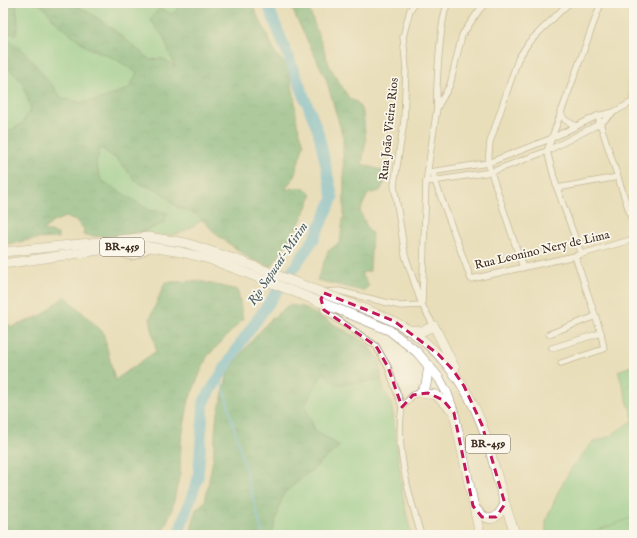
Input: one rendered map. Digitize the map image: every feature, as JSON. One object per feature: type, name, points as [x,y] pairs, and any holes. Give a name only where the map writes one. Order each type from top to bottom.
[{"type":"highway","name":"BR-459","points":[[3,252],[148,237],[186,242],[241,266],[352,309],[394,321],[438,354],[464,386],[482,426],[516,535]]},
{"type":"highway","name":"BR-459","points":[[3,264],[121,246],[155,247],[241,266]]},
{"type":"highway","name":"BR-459","points":[[352,309],[389,330],[404,341],[428,365],[447,393],[454,413],[480,535]]},
{"type":"highway","points":[[407,330],[423,331],[434,326],[464,386]]},
{"type":"highway","points":[[428,365],[426,385],[420,393],[436,395],[454,413]]},
{"type":"highway","points":[[473,506],[482,517],[489,519],[496,518],[501,514],[506,504]]},
{"type":"street","name":"Rua João Vieira Rios","points":[[415,3],[410,10],[403,37],[406,68],[404,121],[394,185],[405,255],[422,305],[434,326]]},
{"type":"street","points":[[421,535],[410,498],[400,445],[402,406],[388,367],[376,346],[324,310],[321,304],[321,299],[326,292],[339,291],[401,306],[422,305],[426,172],[437,108],[436,93],[442,33],[445,8],[448,3]]},
{"type":"street","points":[[437,108],[450,85],[462,36],[486,3]]},
{"type":"street","points":[[523,268],[488,163],[490,142],[518,59],[529,42],[569,3]]},
{"type":"street","points":[[581,254],[557,188],[546,151],[601,3]]},
{"type":"street","points":[[426,182],[491,172],[546,151],[601,123],[614,112],[634,101],[634,77]]},
{"type":"street","points":[[560,112],[565,120],[576,126]]},
{"type":"street","points":[[426,172],[488,163],[550,139],[597,116],[614,112]]},
{"type":"street","points":[[597,116],[601,123],[634,226]]},
{"type":"street","name":"Rua Leonino Nery de Lima","points":[[433,172],[435,181],[472,279],[575,256],[634,239]]},
{"type":"street","points":[[557,188],[618,177]]},
{"type":"street","points":[[560,363],[604,349],[596,316],[575,256]]},
{"type":"street","points":[[549,334],[596,316]]},
{"type":"street","points":[[552,348],[601,333]]},
{"type":"street","points":[[402,406],[413,395],[420,393]]},
{"type":"highlighted area","points":[[324,293],[394,321],[438,354],[453,370],[464,386],[482,425],[505,504],[496,517],[482,517],[473,506],[454,413],[443,400],[428,393],[413,395],[402,407],[388,367],[376,346],[324,310],[321,299]]},
{"type":"green space","points":[[65,2],[79,7],[111,28],[150,60],[161,58],[175,66],[163,36],[150,19],[159,9],[172,14],[183,3],[251,3],[275,53],[287,66],[294,94],[297,123],[304,144],[294,177],[285,190],[302,188],[312,194],[300,223],[271,267],[252,260],[218,236],[196,214],[176,207],[169,198],[158,190],[138,183],[118,160],[100,147],[96,164],[101,180],[149,210],[168,213],[164,223],[134,234],[105,237],[83,235],[84,229],[76,221],[65,217],[53,222],[43,230],[58,234],[58,238],[36,239],[3,245],[3,134],[22,124],[31,109],[23,83],[3,62],[3,39],[11,41],[24,51],[62,98],[83,103],[105,98],[129,88],[137,73],[116,59],[87,47],[55,21],[42,5],[35,3]]},
{"type":"green space","points":[[3,3],[16,3],[18,25],[16,34],[6,33],[3,23]]},
{"type":"green space","points":[[16,3],[35,3],[42,5],[55,21],[87,47],[116,59],[137,73],[129,88],[105,98],[83,103],[62,98],[24,51],[11,41],[3,39],[3,23],[6,33],[18,25]]},
{"type":"green space","points":[[68,3],[183,3],[172,14],[150,19],[163,36],[175,66],[161,58],[150,60],[101,21]]},
{"type":"green space","points":[[289,3],[307,3],[330,67],[349,98],[357,102],[363,112],[366,141],[362,164],[390,173],[380,191],[368,194],[360,211],[372,234],[370,271],[361,273],[369,286],[363,291],[317,280],[328,251],[340,242],[344,212],[343,137],[326,79]]},
{"type":"green space","points":[[3,62],[23,83],[31,109],[22,124],[3,134]]},
{"type":"green space","points":[[99,147],[118,160],[138,183],[158,190],[169,198],[176,207],[196,214],[202,220],[186,230],[173,235],[140,233],[164,223],[167,213],[149,210],[101,180],[96,164]]},
{"type":"green space","points":[[199,281],[238,290],[243,319],[207,357],[189,400],[181,443],[180,473],[172,510],[161,535],[3,535],[3,319],[12,327],[42,315],[65,296],[103,332],[115,380],[156,351],[150,318],[165,282]]},
{"type":"green space","points":[[288,305],[303,307],[364,341],[381,360],[381,380],[336,385],[323,372],[305,406],[315,431],[340,446],[283,494],[272,535],[190,535],[196,509],[205,501],[213,459],[216,420],[228,373],[244,350],[268,322]]},
{"type":"green space","points":[[634,365],[634,422],[618,371]]},
{"type":"green space","points":[[323,372],[355,383],[381,380],[392,408],[404,504],[412,535],[272,535],[283,494],[340,446],[315,431],[305,405]]},
{"type":"green space","points":[[633,420],[634,535],[546,535],[546,521],[558,492],[572,467],[593,442],[610,436]]},
{"type":"green space","points":[[634,517],[634,535],[591,535],[590,533]]},
{"type":"waterway","name":"Rio Sapucaí-Mirim","points":[[178,535],[198,478],[204,401],[240,344],[314,239],[333,198],[318,131],[267,3]]},
{"type":"waterway","points":[[220,375],[263,535]]}]
